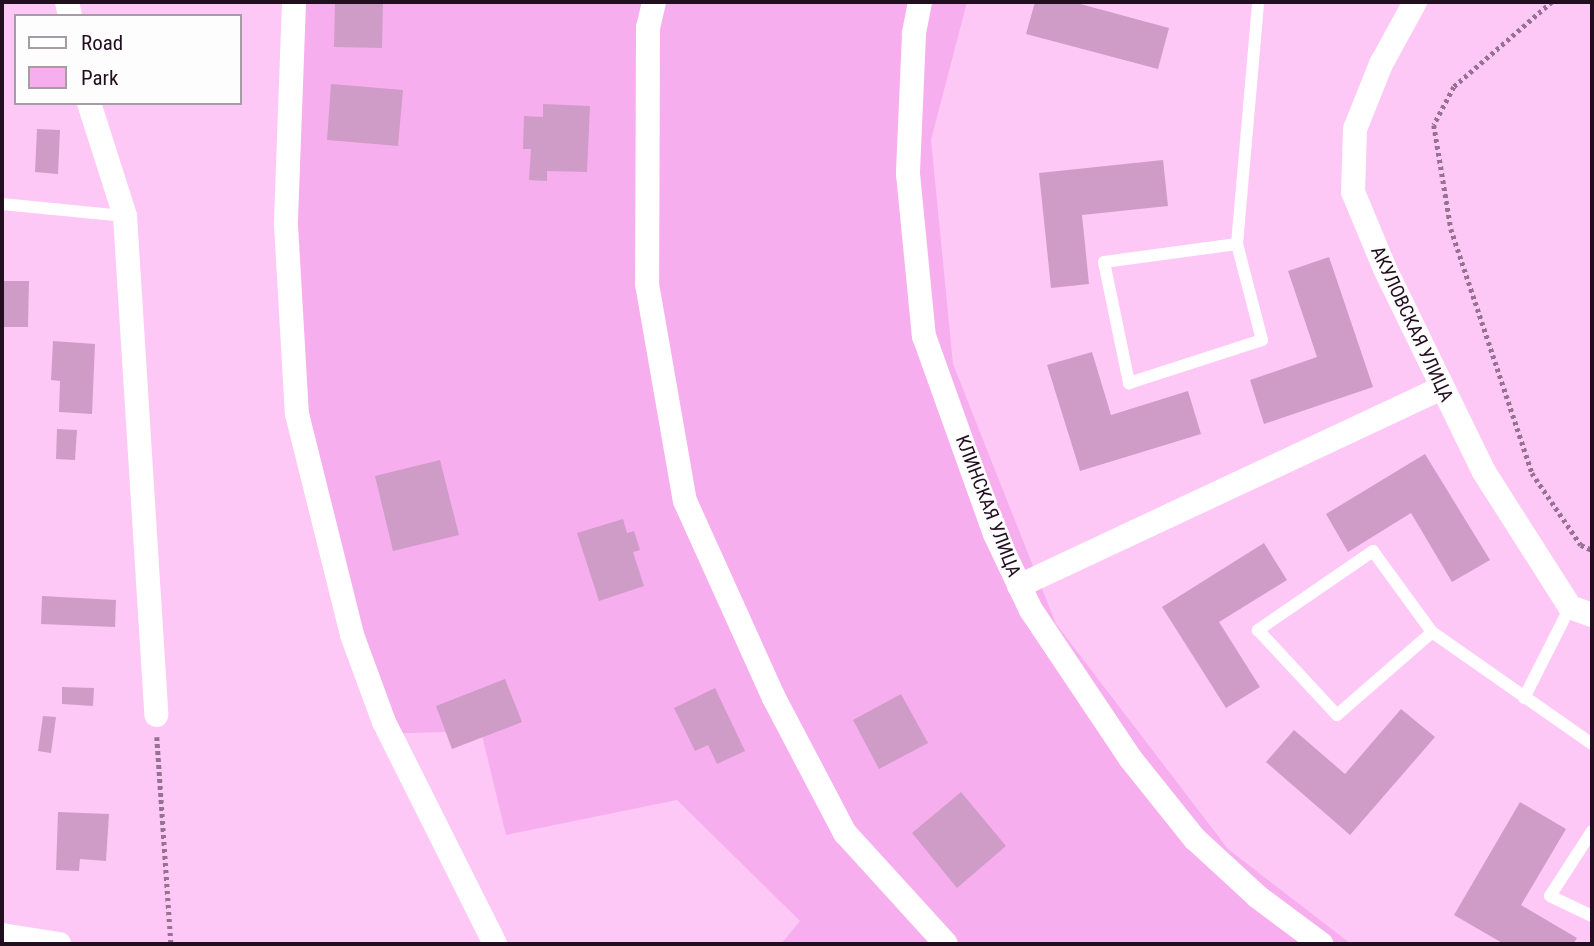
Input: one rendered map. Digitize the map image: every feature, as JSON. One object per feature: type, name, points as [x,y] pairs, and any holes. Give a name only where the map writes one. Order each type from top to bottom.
[{"type":"street","points":[[294,2],[286,225],[297,414],[352,635],[384,722],[495,944]]},
{"type":"street","points":[[654,2],[648,27],[647,284],[685,501],[774,698],[845,832],[946,944]]},
{"type":"street","name":"КЛИНСКАЯ УЛИЦА","points":[[920,2],[914,34],[908,174],[924,335],[995,534],[1019,586],[1130,758],[1195,839],[1258,897],[1321,944]]},
{"type":"street","name":"АКУЛОВСКАЯ УЛИЦА","points":[[1415,2],[1381,64],[1354,129],[1353,192],[1442,388],[1484,472],[1581,611]]},
{"type":"street","points":[[90,105],[125,216],[156,715]]},
{"type":"street","points":[[1019,586],[1442,388]]},
{"type":"street","points":[[2,935],[59,944]]},
{"type":"lane","points":[[1237,244],[1104,262],[1129,383],[1262,340],[1237,244],[1255,3]]},
{"type":"lane","points":[[2,204],[125,216]]},
{"type":"lane","points":[[1432,632],[1337,715],[1258,630],[1373,551],[1432,632],[1592,744]]},
{"type":"lane","points":[[1524,698],[1581,611]]},
{"type":"lane","points":[[1592,831],[1550,896],[1592,916]]},
{"type":"path","points":[[1552,2],[1454,87],[1434,125],[1451,229],[1532,473],[1581,545],[1592,550]]},
{"type":"path","points":[[156,715],[171,944]]},
{"type":"green space","points":[[283,2],[967,2],[931,140],[953,364],[1056,624],[1228,849],[1351,944],[781,944],[800,921],[677,800],[506,835],[481,731],[376,734],[342,638],[286,416]]},
{"type":"building","points":[[335,2],[383,2],[382,48],[334,47]]},
{"type":"building","points":[[1035,2],[1073,2],[1169,28],[1158,69],[1026,34]]},
{"type":"building","points":[[331,84],[403,90],[398,146],[327,140]]},
{"type":"building","points":[[543,104],[590,106],[587,172],[547,171],[547,181],[529,180],[531,149],[523,149],[524,116],[543,117]]},
{"type":"building","points":[[37,129],[60,130],[58,174],[35,172]]},
{"type":"building","points":[[1163,160],[1168,206],[1082,215],[1089,284],[1051,288],[1039,173]]},
{"type":"building","points":[[1329,257],[1373,387],[1264,424],[1250,380],[1317,357],[1288,271]]},
{"type":"building","points":[[2,281],[29,281],[28,327],[2,327]]},
{"type":"building","points":[[53,341],[95,344],[92,414],[59,412],[60,381],[51,380]]},
{"type":"building","points":[[1092,352],[1111,415],[1188,391],[1201,434],[1080,471],[1047,365]]},
{"type":"building","points":[[57,429],[77,430],[75,460],[56,459]]},
{"type":"building","points":[[1425,454],[1490,560],[1452,582],[1411,513],[1348,552],[1326,514]]},
{"type":"building","points":[[440,460],[459,535],[393,551],[375,476]]},
{"type":"building","points":[[623,519],[627,533],[634,531],[640,550],[633,552],[644,586],[599,601],[577,533]]},
{"type":"building","points":[[1264,543],[1287,580],[1219,622],[1260,687],[1226,708],[1162,607]]},
{"type":"building","points":[[42,596],[116,600],[115,627],[41,624]]},
{"type":"building","points":[[505,679],[522,722],[452,749],[436,706]]},
{"type":"building","points":[[62,687],[94,688],[93,706],[62,704]]},
{"type":"building","points":[[715,688],[745,751],[717,764],[708,745],[695,751],[674,708]]},
{"type":"building","points":[[901,694],[928,743],[879,769],[853,720]]},
{"type":"building","points":[[1401,709],[1435,737],[1350,835],[1266,762],[1294,730],[1345,774]]},
{"type":"building","points":[[43,716],[56,717],[51,753],[38,751]]},
{"type":"building","points":[[961,792],[1006,846],[957,888],[912,833]]},
{"type":"building","points":[[1520,802],[1566,829],[1521,905],[1577,938],[1573,944],[1504,944],[1454,915]]},
{"type":"building","points":[[58,812],[109,814],[106,861],[80,859],[79,871],[56,870]]}]
